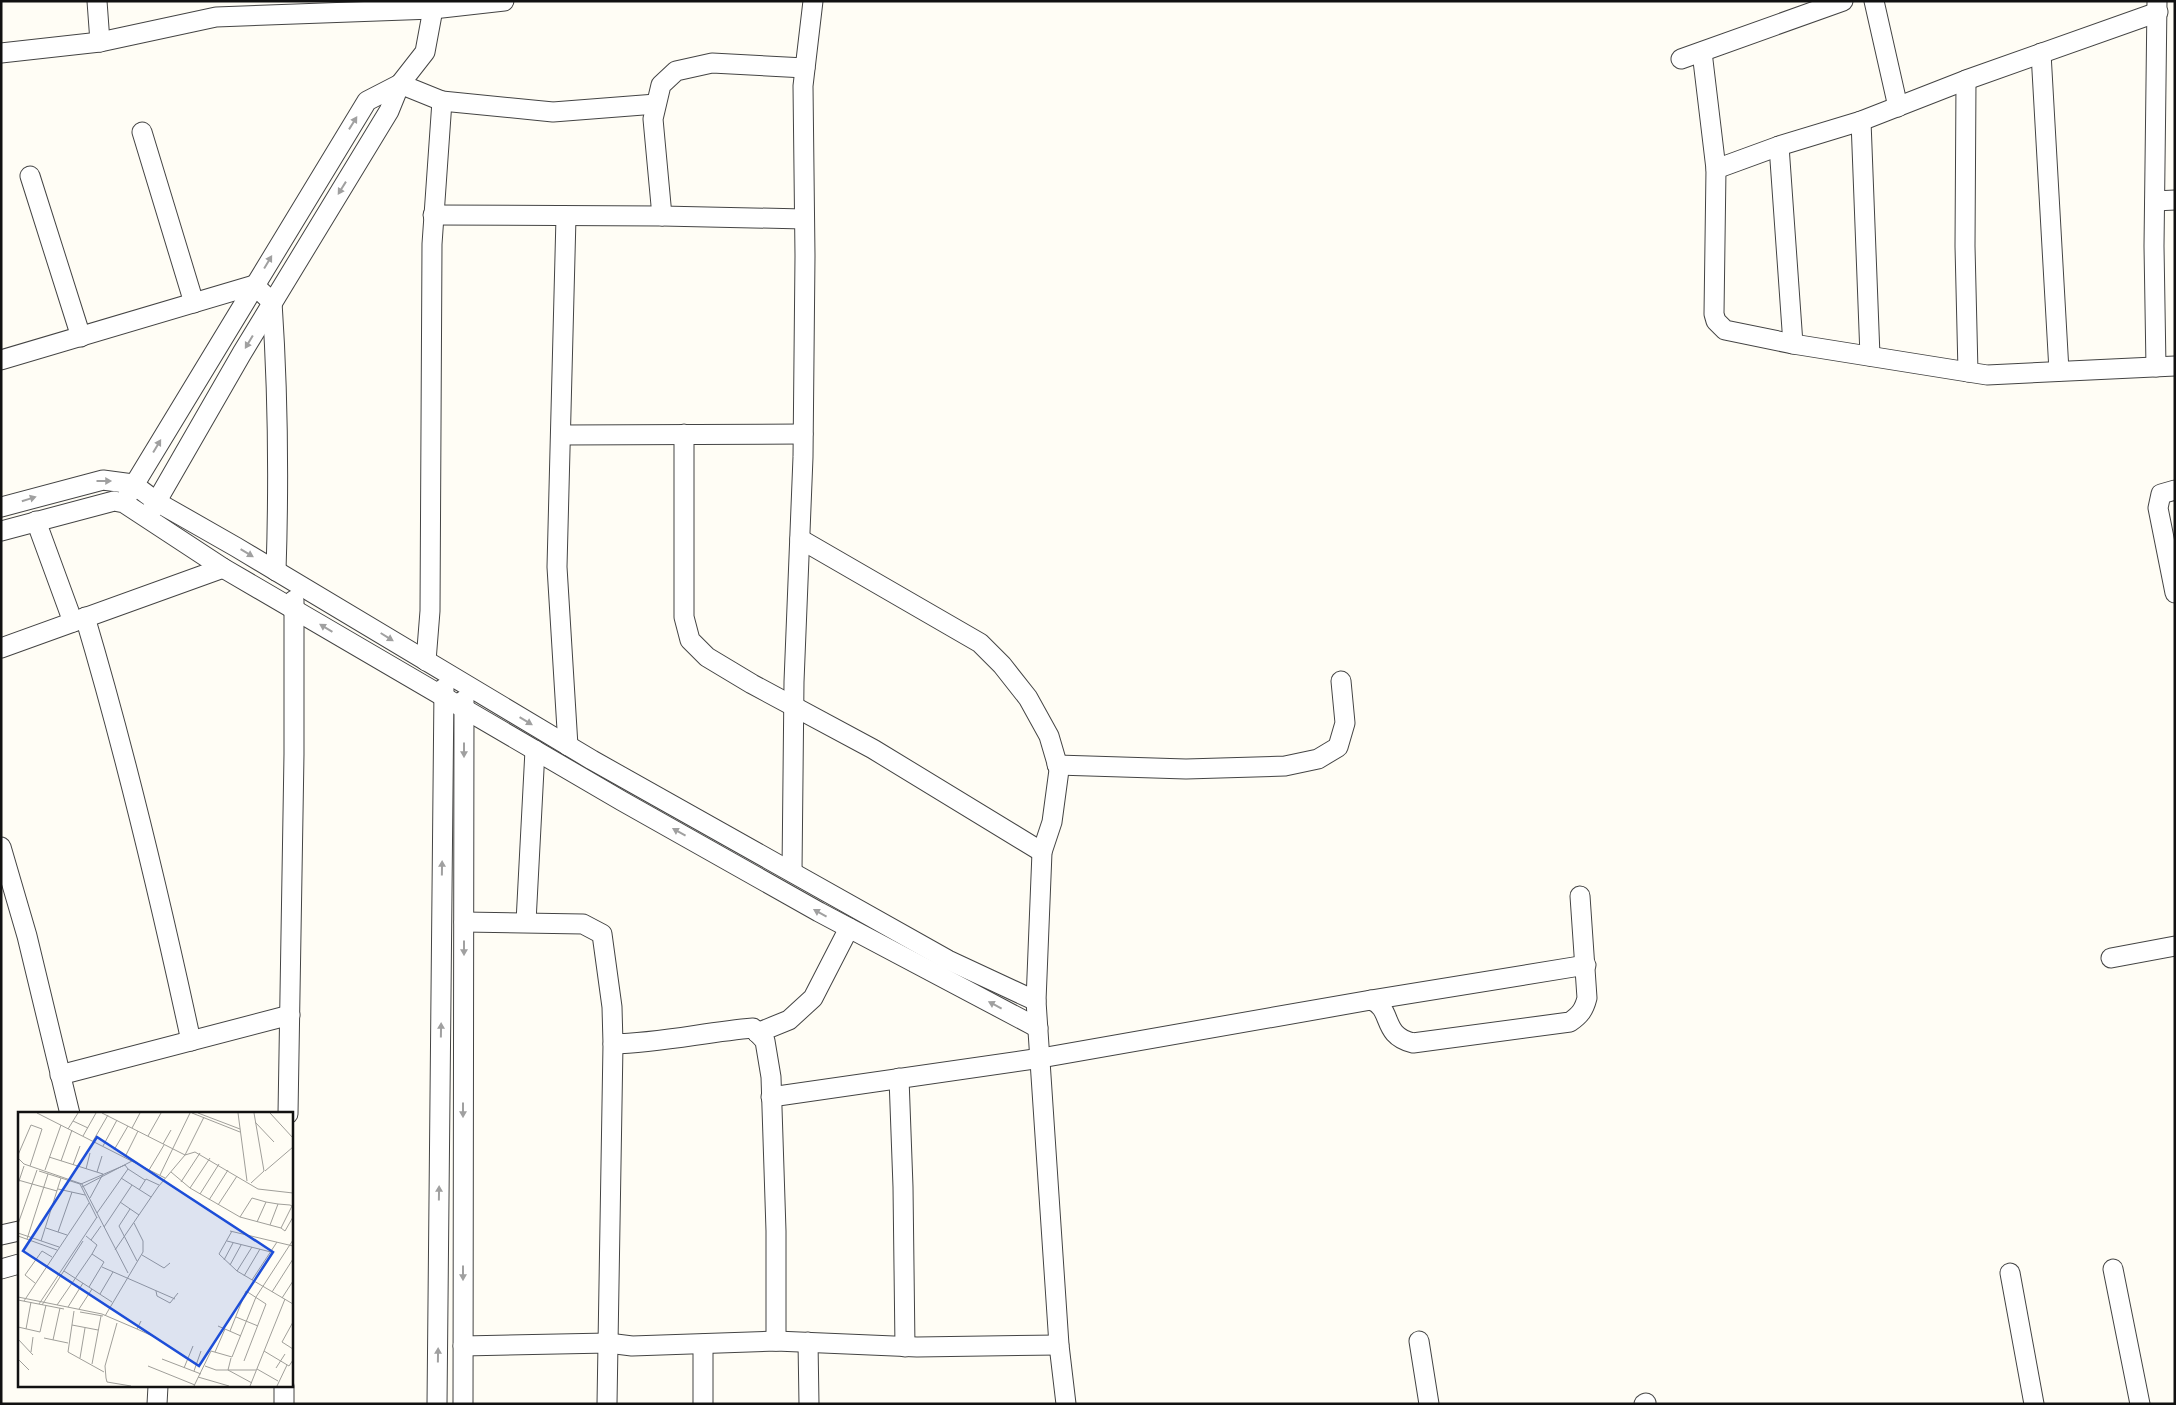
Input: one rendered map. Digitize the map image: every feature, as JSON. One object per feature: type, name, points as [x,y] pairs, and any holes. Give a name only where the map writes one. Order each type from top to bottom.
[{"type":"street","points":[[97,1],[100,42]]},
{"type":"street","points":[[1,53],[100,42],[216,9],[348,7],[433,9],[504,1]]},
{"type":"street","points":[[792,871],[793,706],[803,434],[803,86],[813,1]]},
{"type":"street","points":[[1681,59],[1843,1]]},
{"type":"street","points":[[1874,1],[1898,107]]},
{"type":"street","points":[[1716,169],[1779,146],[1861,121],[2157,7],[2156,367]]},
{"type":"street","points":[[147,518],[272,302],[389,111],[400,84],[425,52],[433,9]]},
{"type":"street","points":[[1702,52],[1716,169],[1714,314],[1716,321],[1725,330],[1793,344],[1987,375],[2175,366]]},
{"type":"street","points":[[2041,53],[2060,371]]},
{"type":"street","points":[[662,216],[653,118],[661,84],[676,71],[712,63],[805,68]]},
{"type":"street","points":[[1966,80],[1965,246],[1968,372]]},
{"type":"street","points":[[124,503],[133,484],[367,101],[400,84],[442,101],[553,112],[656,104]]},
{"type":"street","points":[[426,661],[430,611],[433,215],[442,101]]},
{"type":"street","points":[[1861,121],[1870,356]]},
{"type":"street","points":[[142,132],[194,303]]},
{"type":"street","points":[[1779,146],[1793,344]]},
{"type":"street","points":[[30,176],[81,336]]},
{"type":"street","points":[[2155,201],[2175,200]]},
{"type":"street","points":[[433,215],[804,218]]},
{"type":"street","points":[[566,217],[557,567],[568,746]]},
{"type":"street","points":[[254,286],[272,302],[277,377],[279,475],[276,570]]},
{"type":"street","points":[[1,360],[254,286]]},
{"type":"street","points":[[684,434],[684,617],[690,640],[708,657],[873,750],[1042,852]]},
{"type":"street","points":[[561,435],[803,434]]},
{"type":"street","points":[[1,507],[103,480],[133,484],[156,502],[276,570],[568,746],[948,960],[1036,1001]]},
{"type":"street","points":[[2175,490],[2161,494],[2158,508],[2175,593]]},
{"type":"street","points":[[1,531],[114,502],[124,503],[223,568],[535,750],[849,928],[1038,1028]]},
{"type":"street","points":[[36,521],[79,620],[116,721],[150,853],[191,1042]]},
{"type":"street","points":[[800,539],[980,643],[1002,664],[1028,698],[1049,736],[1058,770],[1052,822],[1042,852],[1036,1001],[1059,1346],[1066,1404]]},
{"type":"street","points":[[1,648],[223,568]]},
{"type":"street","points":[[288,1112],[295,582]]},
{"type":"street","points":[[437,1404],[444,672]]},
{"type":"street","points":[[1057,765],[1186,769],[1285,766],[1318,759],[1338,747],[1345,723],[1341,681]]},
{"type":"street","points":[[463,1404],[464,684]]},
{"type":"street","points":[[526,922],[535,750]]},
{"type":"street","points":[[1,847],[27,936],[69,1112]]},
{"type":"street","points":[[1371,1000],[1377,1002],[1382,1009],[1396,1036],[1413,1043],[1552,1026],[1570,1022],[1580,1016],[1585,1008],[1587,998],[1580,896]]},
{"type":"street","points":[[464,922],[583,924],[602,934],[612,1008],[613,1044],[607,1404]]},
{"type":"street","points":[[757,1033],[790,1020],[813,998],[849,928]]},
{"type":"street","points":[[2111,958],[2175,946]]},
{"type":"street","points":[[772,1097],[1040,1058],[1371,1000],[1586,965]]},
{"type":"street","points":[[60,1075],[290,1015]]},
{"type":"street","points":[[613,1044],[643,1044],[718,1031],[753,1028],[765,1041],[772,1097],[776,1231],[776,1341]]},
{"type":"street","points":[[899,1078],[904,1187],[905,1346]]},
{"type":"street","points":[[1,1235],[18,1231]]},
{"type":"street","points":[[1,1269],[18,1264]]},
{"type":"street","points":[[2113,1269],[2140,1404]]},
{"type":"street","points":[[2010,1273],[2034,1404]]},
{"type":"street","points":[[463,1346],[608,1343],[632,1346],[776,1341],[905,1346],[1059,1346]]},
{"type":"street","points":[[1418,1341],[1429,1404]]},
{"type":"street","points":[[808,1342],[809,1404]]},
{"type":"street","points":[[703,1344],[703,1404]]},
{"type":"street","points":[[157,1404],[158,1388]]},
{"type":"street","points":[[284,1388],[284,1404]]}]
